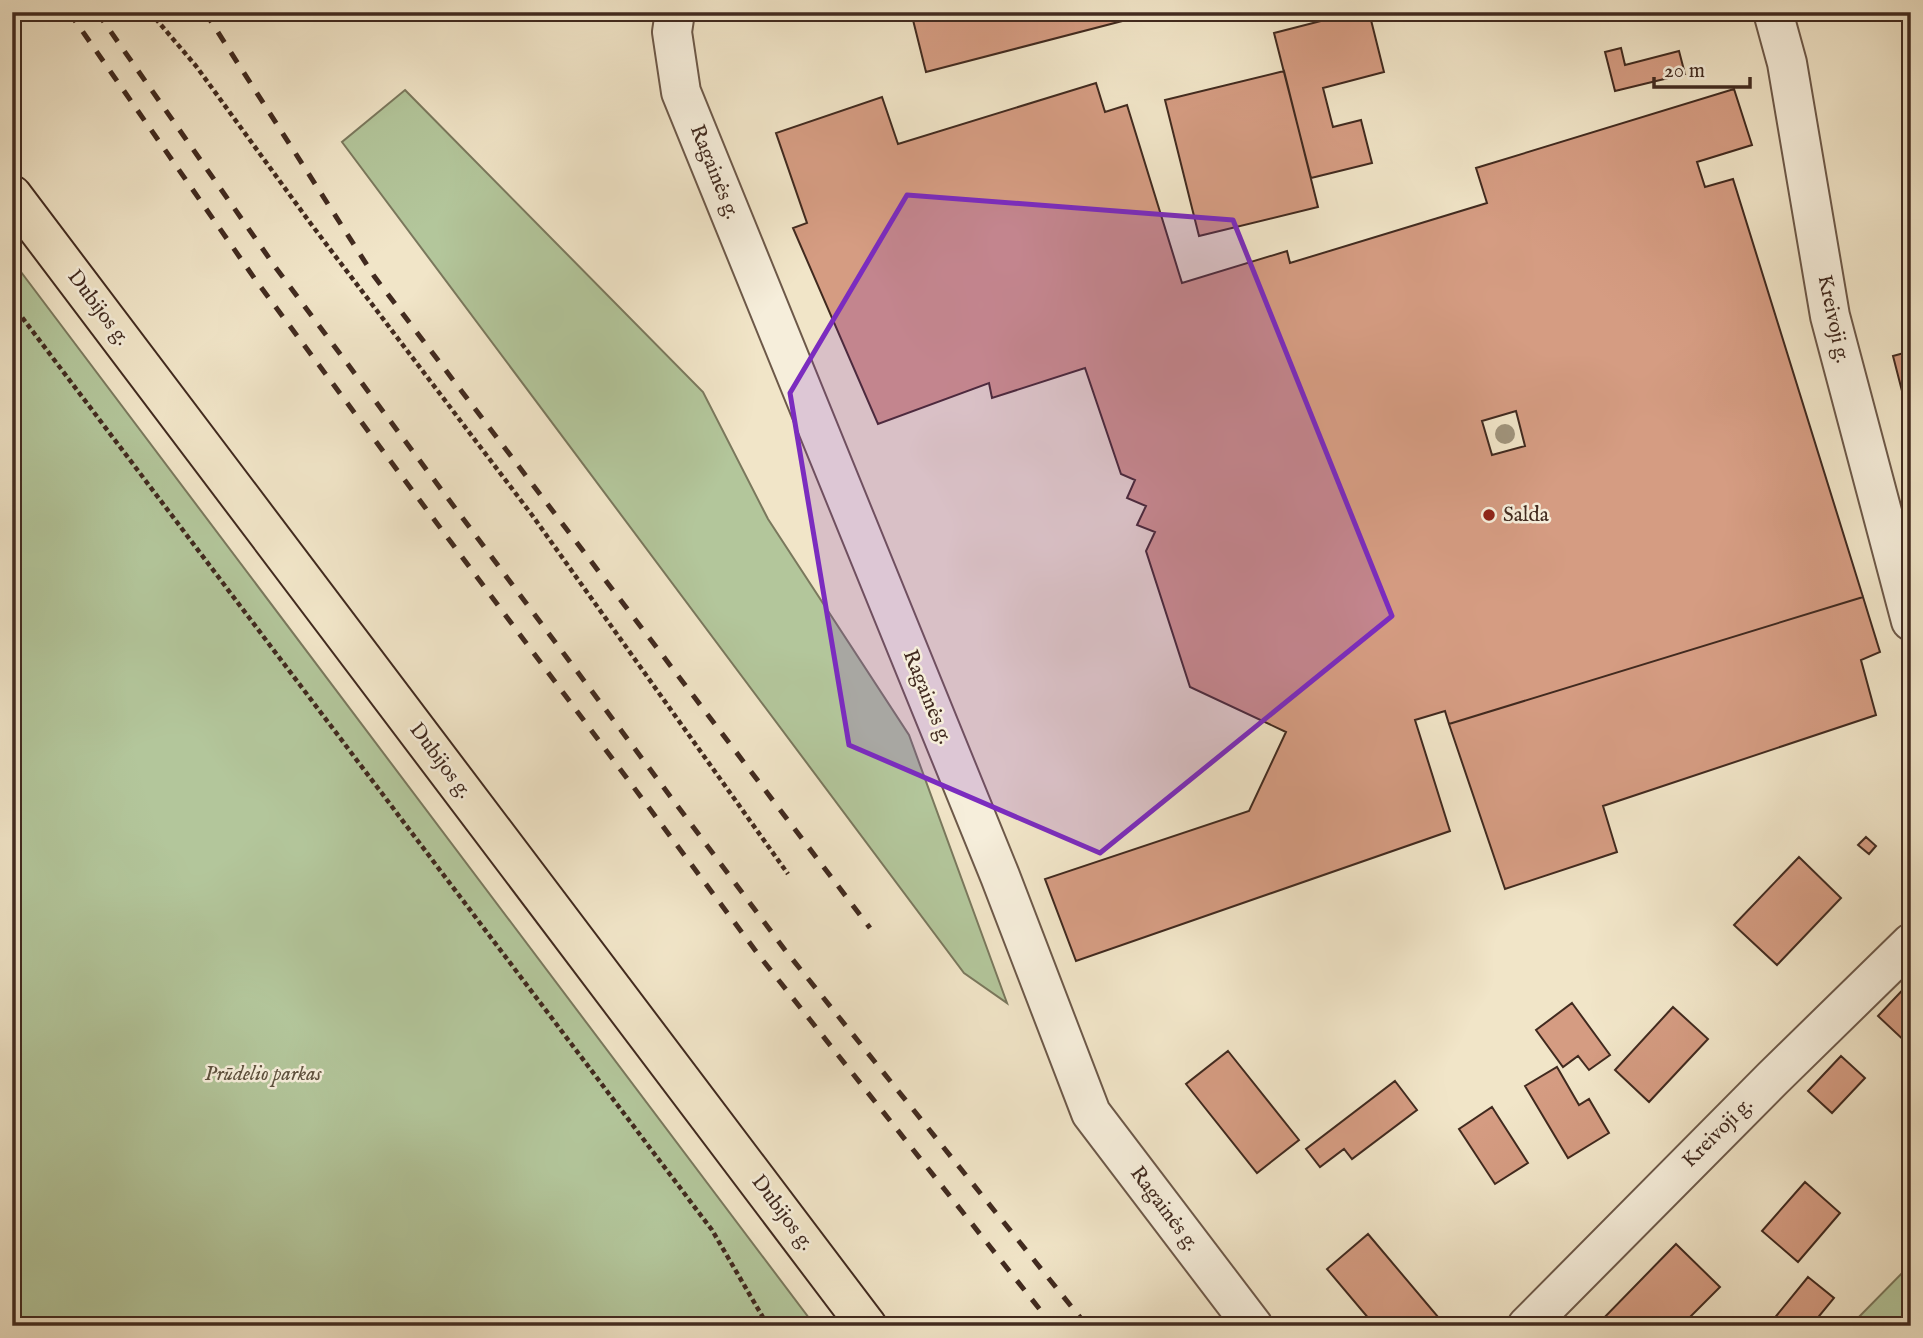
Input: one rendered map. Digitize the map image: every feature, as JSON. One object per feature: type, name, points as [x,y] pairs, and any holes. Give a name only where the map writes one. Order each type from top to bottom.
[{"type":"main road","name":"Dubijos g.","points":[[12,195],[867,1326]]},
{"type":"street","name":"Kreivoji g.","points":[[1773,12],[1787,63],[1830,316],[1911,621]]},
{"type":"street","name":"Ragainės g.","points":[[673,22],[681,92],[1000,876],[1091,1113],[1253,1326]]},
{"type":"street","name":"Kreivoji g.","points":[[1527,1326],[1802,1048],[1911,943]]},
{"type":"path","points":[[150,12],[196,66],[311,224],[531,515],[788,874]]},
{"type":"path","points":[[12,304],[712,1230],[768,1326]]},
{"type":"highlighted area","points":[[907,195],[1233,220],[1392,616],[1100,853],[849,745],[790,393]]},
{"type":"green space","points":[[405,90],[703,392],[768,519],[909,735],[1007,1003],[964,973],[342,142]]},
{"type":"green space","name":"Prūdelio parkas","points":[[12,260],[815,1326],[12,1326]]},
{"type":"green space","points":[[1911,1264],[1911,1326],[1850,1326]]},
{"type":"building","points":[[911,12],[1157,12],[926,72]]},
{"type":"building","points":[[1356,12],[1369,12],[1384,72],[1323,88],[1333,127],[1361,120],[1372,163],[1311,178],[1274,33]]},
{"type":"building","points":[[1621,48],[1625,65],[1679,51],[1685,74],[1615,91],[1605,52]]},
{"type":"building","points":[[1284,71],[1318,207],[1199,236],[1165,100]]},
{"type":"building","name":"Salda","points":[[1096,83],[1105,112],[1127,105],[1182,283],[1287,251],[1290,263],[1487,203],[1476,168],[1734,89],[1752,145],[1697,162],[1705,187],[1733,179],[1863,597],[1449,724],[1445,711],[1415,720],[1450,831],[1076,961],[1045,879],[1249,811],[1286,732],[1190,687],[1146,551],[1155,532],[1137,525],[1146,506],[1127,498],[1135,480],[1121,474],[1085,368],[992,398],[989,383],[878,424],[793,228],[807,223],[776,133],[882,97],[898,144]],"holes":[[[1516,411],[1525,446],[1492,455],[1482,421]]]},
{"type":"building","points":[[1911,351],[1911,426],[1893,356]]},
{"type":"building","points":[[1863,597],[1880,652],[1861,660],[1876,715],[1603,806],[1617,852],[1505,889],[1449,724]]},
{"type":"building","points":[[1866,837],[1876,846],[1869,854],[1858,845]]},
{"type":"building","points":[[1799,857],[1841,898],[1777,965],[1734,925]]},
{"type":"building","points":[[1911,981],[1911,1047],[1878,1016]]},
{"type":"building","points":[[1572,1003],[1610,1055],[1589,1070],[1578,1056],[1563,1067],[1536,1030]]},
{"type":"building","points":[[1673,1007],[1708,1039],[1649,1102],[1615,1070]]},
{"type":"building","points":[[1228,1051],[1299,1140],[1257,1173],[1186,1084]]},
{"type":"building","points":[[1841,1056],[1865,1078],[1832,1113],[1808,1091]]},
{"type":"building","points":[[1557,1067],[1579,1105],[1589,1099],[1609,1133],[1568,1158],[1525,1086]]},
{"type":"building","points":[[1395,1081],[1417,1110],[1352,1159],[1344,1149],[1320,1167],[1306,1149]]},
{"type":"building","points":[[1492,1107],[1528,1163],[1495,1184],[1459,1129]]},
{"type":"building","points":[[1805,1182],[1840,1213],[1798,1262],[1762,1231]]},
{"type":"building","points":[[1368,1234],[1444,1324],[1375,1326],[1327,1269]]},
{"type":"building","points":[[1676,1244],[1720,1287],[1691,1316],[1701,1326],[1596,1326]]},
{"type":"building","points":[[1808,1277],[1834,1298],[1811,1326],[1768,1326]]},
{"type":"railway","points":[[69,12],[257,282],[761,958],[1053,1326]]},
{"type":"railway","points":[[97,12],[276,268],[785,950],[1087,1326]]},
{"type":"railway","points":[[205,12],[374,276],[870,928]]},
{"type":"place","name":"Salda","points":[[1489,515]]}]
